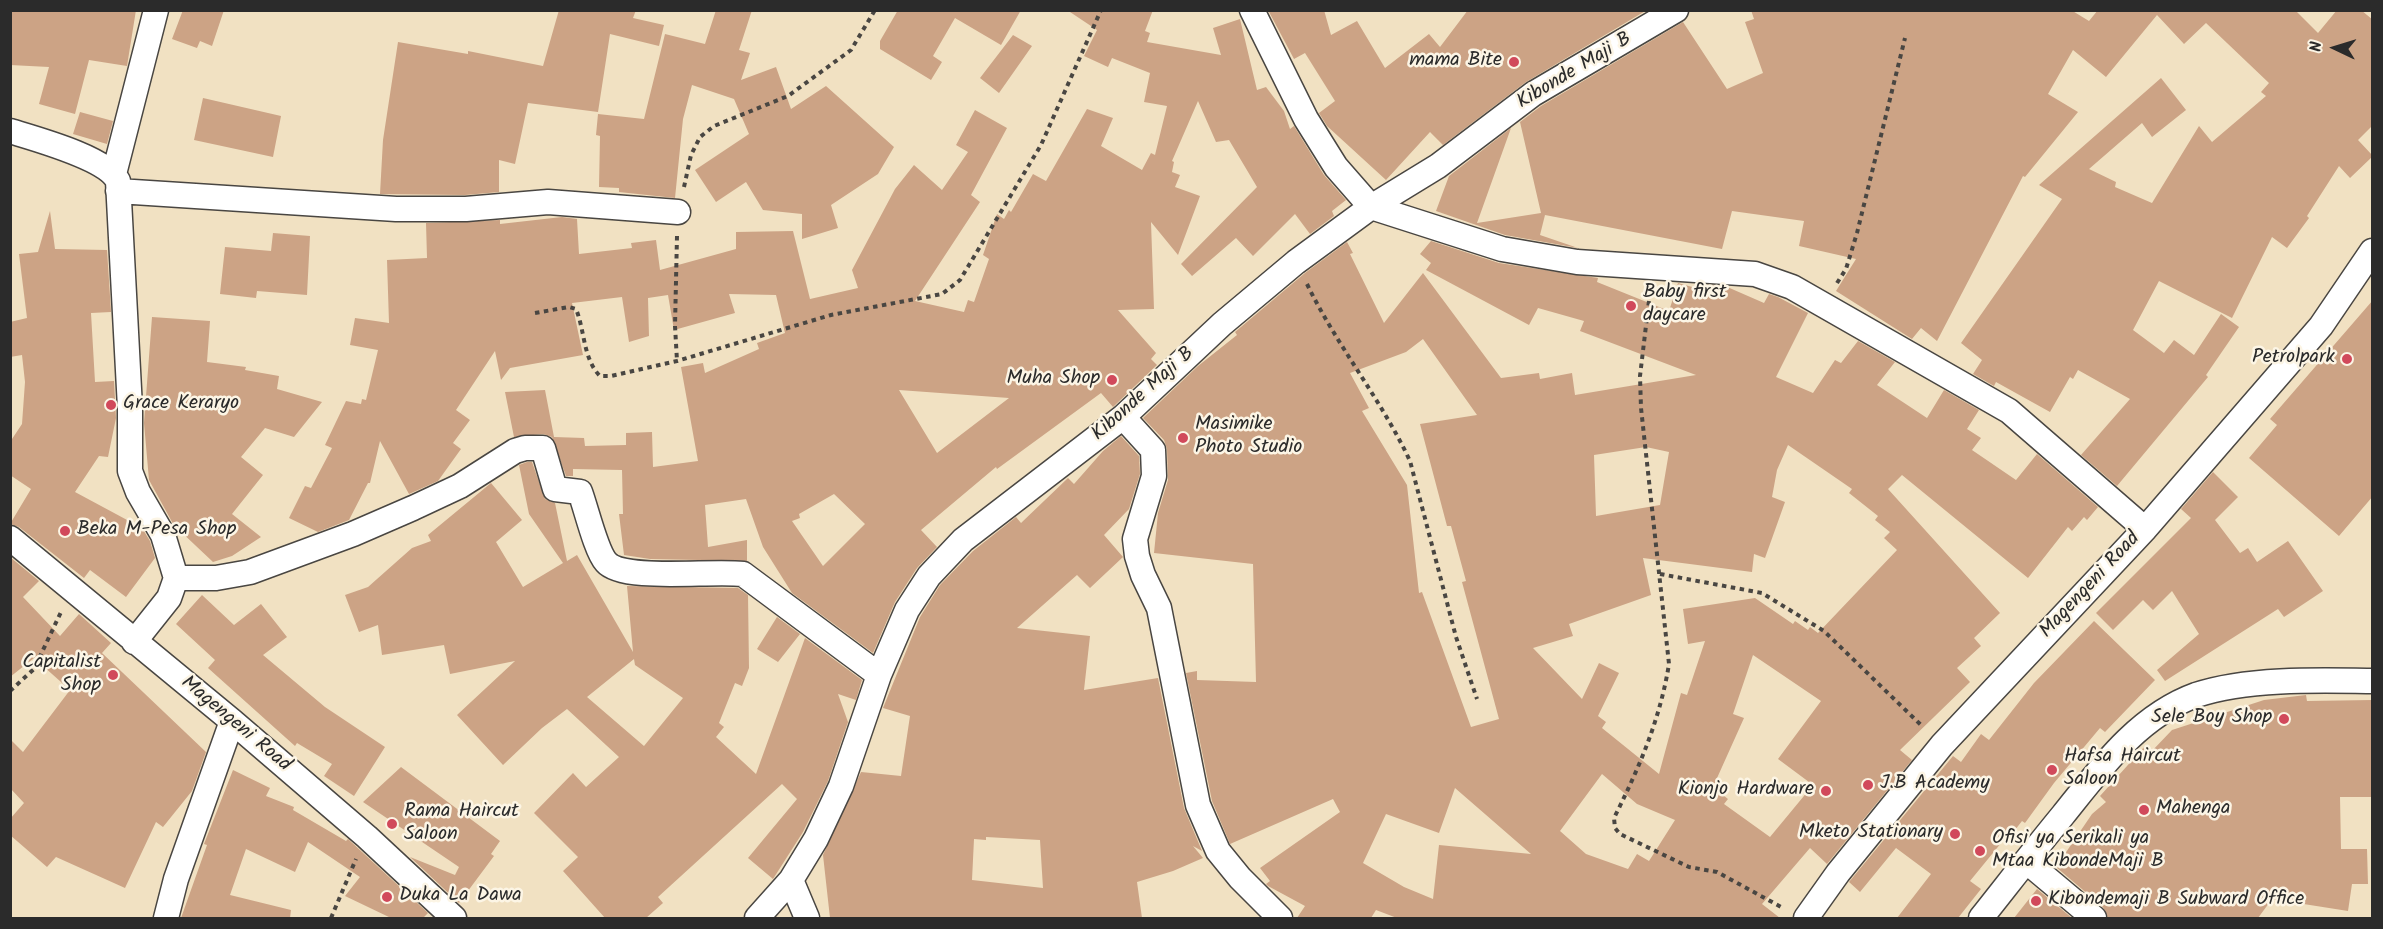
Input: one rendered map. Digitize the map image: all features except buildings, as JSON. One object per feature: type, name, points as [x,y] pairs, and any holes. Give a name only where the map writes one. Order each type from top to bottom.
[{"type":"street","points":[[134,642],[169,598],[176,578],[163,535],[138,492],[130,471],[130,408],[116,182],[156,10]]},
{"type":"street","points":[[1252,10],[1306,119],[1336,167],[1371,207],[1502,249],[1577,262],[1712,269],[1755,274],[1792,287],[2009,411],[2145,529]]},
{"type":"street","name":"Kibonde Maji B","points":[[757,918],[791,880],[816,839],[841,786],[879,675],[907,610],[936,569],[963,540],[1123,417],[1222,324],[1296,262],[1371,207],[1438,166],[1533,94],[1676,10]]},
{"type":"street","points":[[10,131],[64,149],[116,182],[396,209],[466,209],[548,202],[678,212]]},
{"type":"street","name":"Magengeni Road","points":[[1799,916],[1838,873],[1942,745],[2145,529],[2321,326],[2373,251]]},
{"type":"street","points":[[1123,417],[1153,450],[1154,477],[1135,539],[1136,548],[1143,575],[1159,608],[1198,805],[1218,851],[1240,878],[1280,918]]},
{"type":"street","points":[[176,578],[216,578],[250,572],[353,534],[413,508],[460,486],[515,451],[534,447],[543,448],[555,489],[580,492],[604,561],[615,570],[631,574],[720,571],[743,574],[879,675]]},
{"type":"street","name":"Magengeni Road","points":[[10,538],[73,587],[134,642],[232,721],[367,837],[454,918]]},
{"type":"street","points":[[1981,918],[2114,752],[2167,710],[2197,695],[2235,687],[2301,680],[2373,681]]},
{"type":"street","points":[[166,918],[176,879],[232,721]]},
{"type":"street","points":[[2026,861],[2094,918]]},
{"type":"street","points":[[791,880],[807,918]]},
{"type":"path","points":[[677,361],[675,326],[678,212],[691,155],[700,137],[714,126],[788,96],[851,50],[875,10]]},
{"type":"path","points":[[535,314],[569,307],[576,309],[582,324],[590,366],[600,376],[611,376],[677,361],[831,315],[942,294],[960,280],[1041,146],[1101,10]]},
{"type":"path","points":[[1824,304],[1846,269],[1857,233],[1905,38]]},
{"type":"path","points":[[1296,262],[1319,310],[1398,435],[1410,460],[1456,637],[1477,699]]},
{"type":"path","points":[[1652,267],[1640,376],[1641,408],[1669,664],[1663,702],[1646,752],[1614,819],[1615,828],[1620,834],[1689,867],[1717,872],[1799,916]]},
{"type":"path","points":[[1660,574],[1762,593],[1824,631],[1942,745]]},
{"type":"path","points":[[10,691],[34,669],[73,587]]},
{"type":"path","points":[[331,918],[344,882],[367,837]]},
{"type":"place","name":"mama Bite","points":[[1514,62]]},
{"type":"place","name":"Baby first daycare","points":[[1631,306]]},
{"type":"place","name":"Petrolpark","points":[[2347,359]]},
{"type":"place","name":"Muha Shop","points":[[1112,380]]},
{"type":"place","name":"Grace Keraryo","points":[[111,405]]},
{"type":"place","name":"Masimike Photo Studio","points":[[1183,438]]},
{"type":"place","name":"Beka M-Pesa Shop","points":[[65,531]]},
{"type":"place","name":"Capitalist Shop","points":[[113,675]]},
{"type":"place","name":"Sele Boy Shop","points":[[2284,719]]},
{"type":"place","name":"Hafsa Haircut Saloon","points":[[2052,770]]},
{"type":"place","name":"J.B Academy","points":[[1868,785]]},
{"type":"place","name":"Kionjo Hardware","points":[[1826,791]]},
{"type":"place","name":"Mahenga","points":[[2144,810]]},
{"type":"place","name":"Rama Haircut Saloon","points":[[392,824]]},
{"type":"place","name":"Mketo Stationary","points":[[1955,834]]},
{"type":"place","name":"Ofisi ya Serikali ya Mtaa KibondeMaji B","points":[[1980,851]]},
{"type":"place","name":"Duka La Dawa","points":[[387,897]]},
{"type":"place","name":"Kibondemaji B Subward Office","points":[[2036,901]]}]
